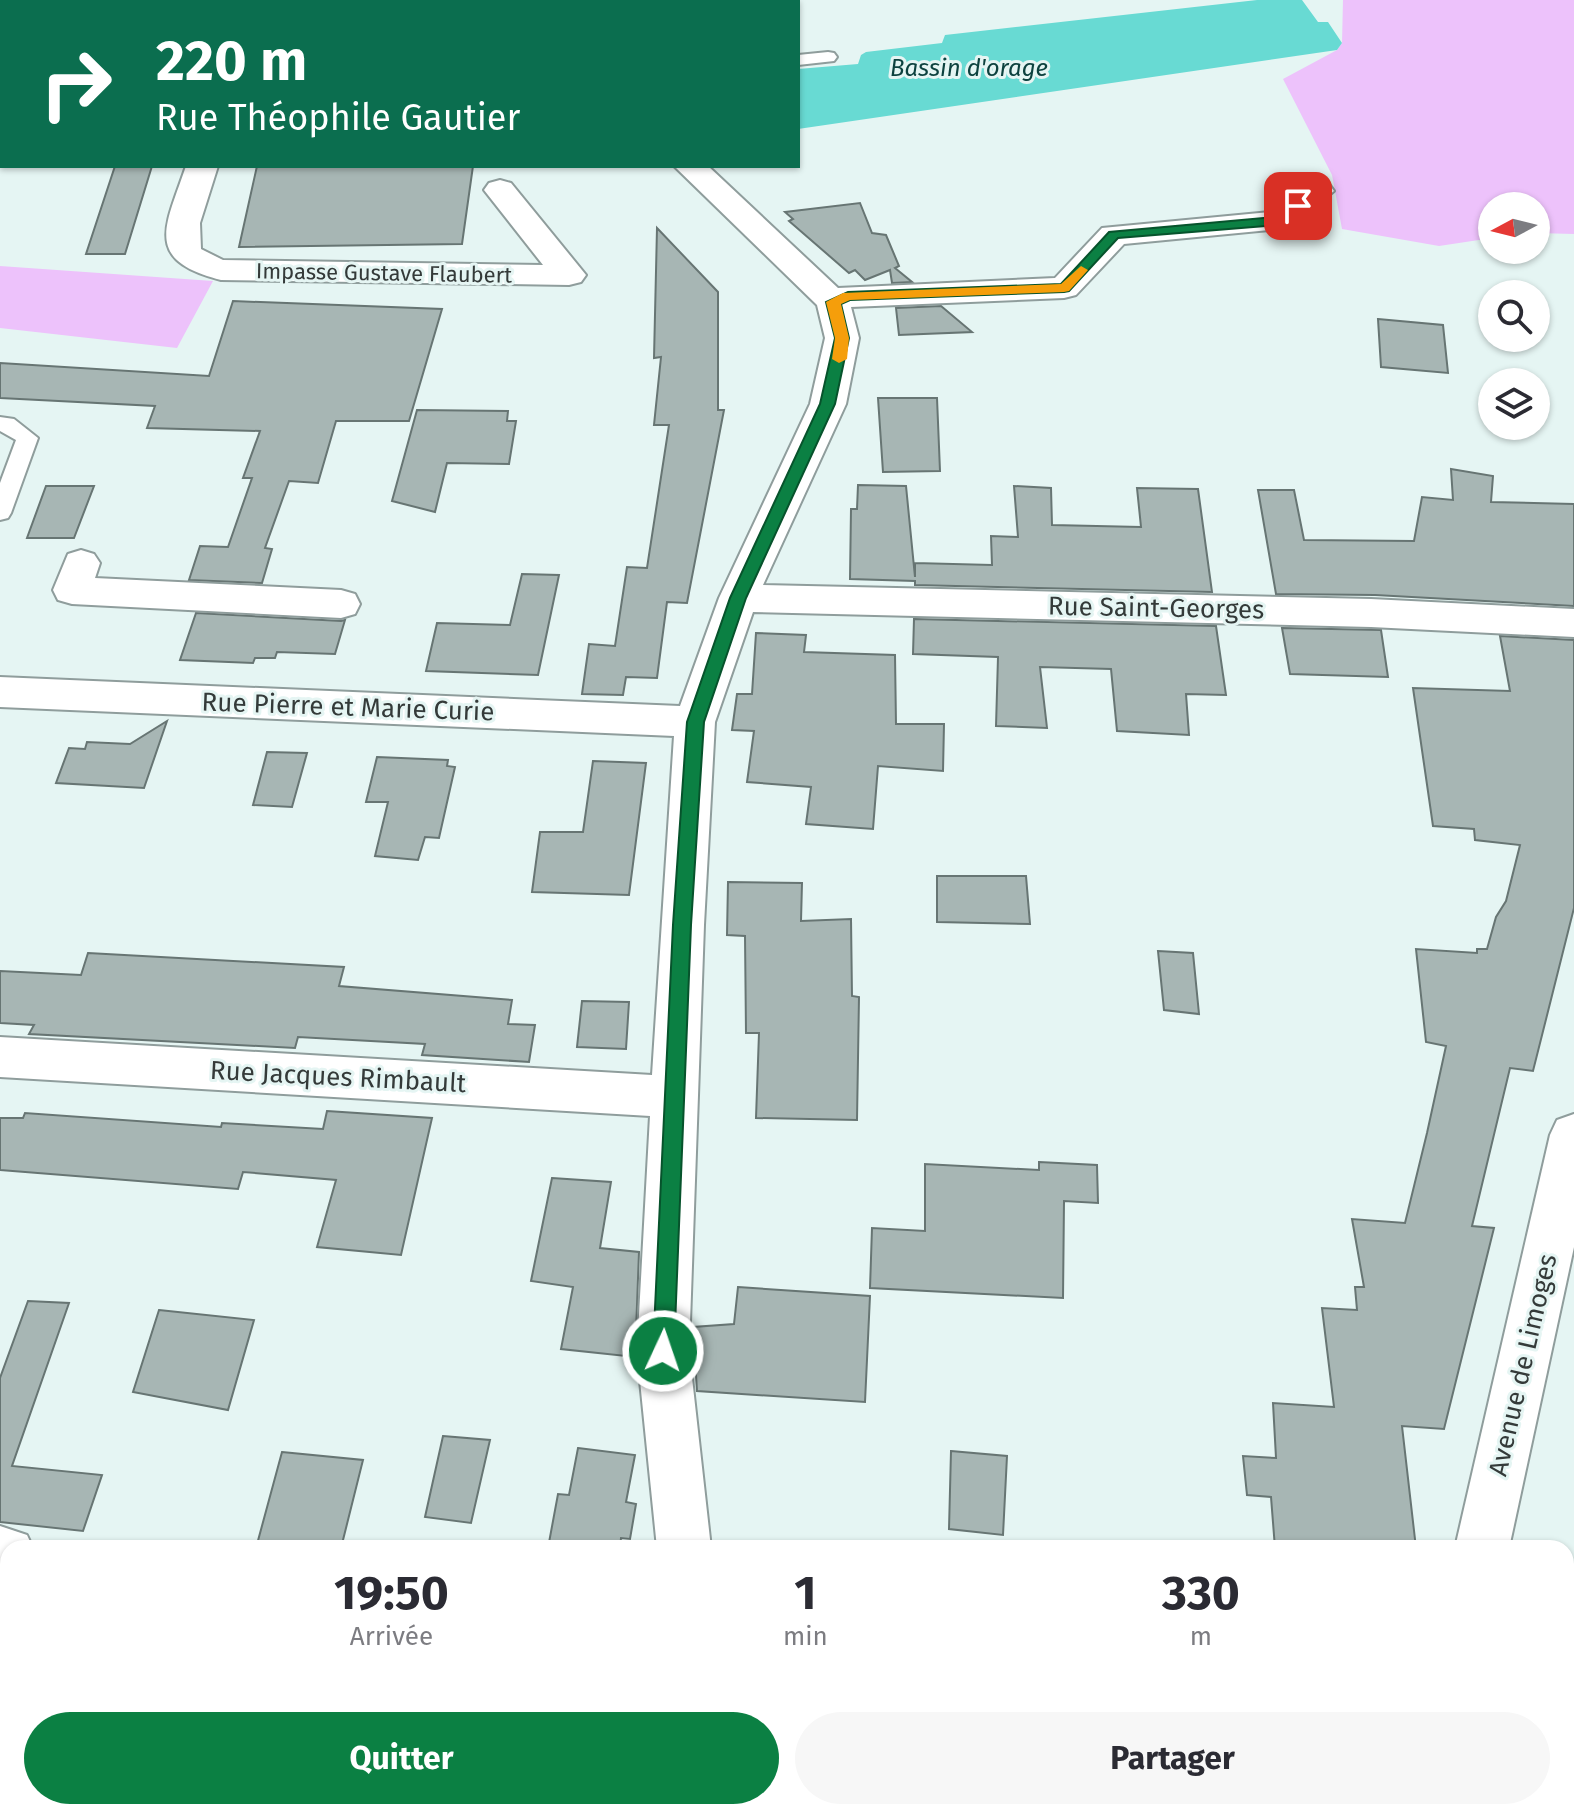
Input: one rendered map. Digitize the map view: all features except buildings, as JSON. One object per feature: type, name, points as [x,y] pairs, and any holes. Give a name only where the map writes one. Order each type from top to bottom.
[{"type":"street","name":"Impasse Gustave Flaubert","points":[[201,168],[180,235],[184,252],[195,261],[221,270],[569,275],[500,190]]},
{"type":"street","points":[[683,1540],[663,1351],[682,925],[695,722],[738,598],[828,404],[842,338],[833,302],[692,168]]},
{"type":"street","points":[[833,302],[848,296],[1064,288],[1114,235],[1279,221],[1318,191]]},
{"type":"street","points":[[81,563],[72,590],[341,604]]},
{"type":"street","name":"Rue Saint-Georges","points":[[738,598],[1371,613],[1574,623]]},
{"type":"street","name":"Rue Pierre et Marie Curie","points":[[0,692],[695,722]]},
{"type":"street","name":"Rue Jacques Rimbault","points":[[0,1057],[676,1097]]},
{"type":"street","name":"Avenue de Limoges","points":[[1484,1540],[1574,1135]]},
{"type":"lane","points":[[800,60],[828,57]]},
{"type":"lane","points":[[0,424],[7,424],[27,438],[0,513]]},
{"type":"shaded area","points":[[1343,0],[1574,0],[1574,234],[1550,233],[1550,192],[1478,192],[1478,240],[1439,246],[1342,229],[1332,175],[1283,79],[1337,50],[1342,43]]},
{"type":"shaded area","points":[[0,266],[213,281],[177,348],[0,328]]},
{"type":"water","name":"Bassin d'orage","points":[[1257,0],[1302,0],[1318,22],[1328,22],[1342,43],[1337,50],[800,129],[800,69],[858,64],[861,55],[866,52],[942,43],[945,35]]},
{"type":"slow traffic","points":[[839,359],[842,338],[833,302],[848,296],[1064,288],[1081,270]]},
{"type":"route","points":[[663,1351],[682,925],[695,722],[738,598],[828,404],[842,338],[833,302],[848,296],[1064,288],[1114,235],[1279,221],[1298,206]]}]
